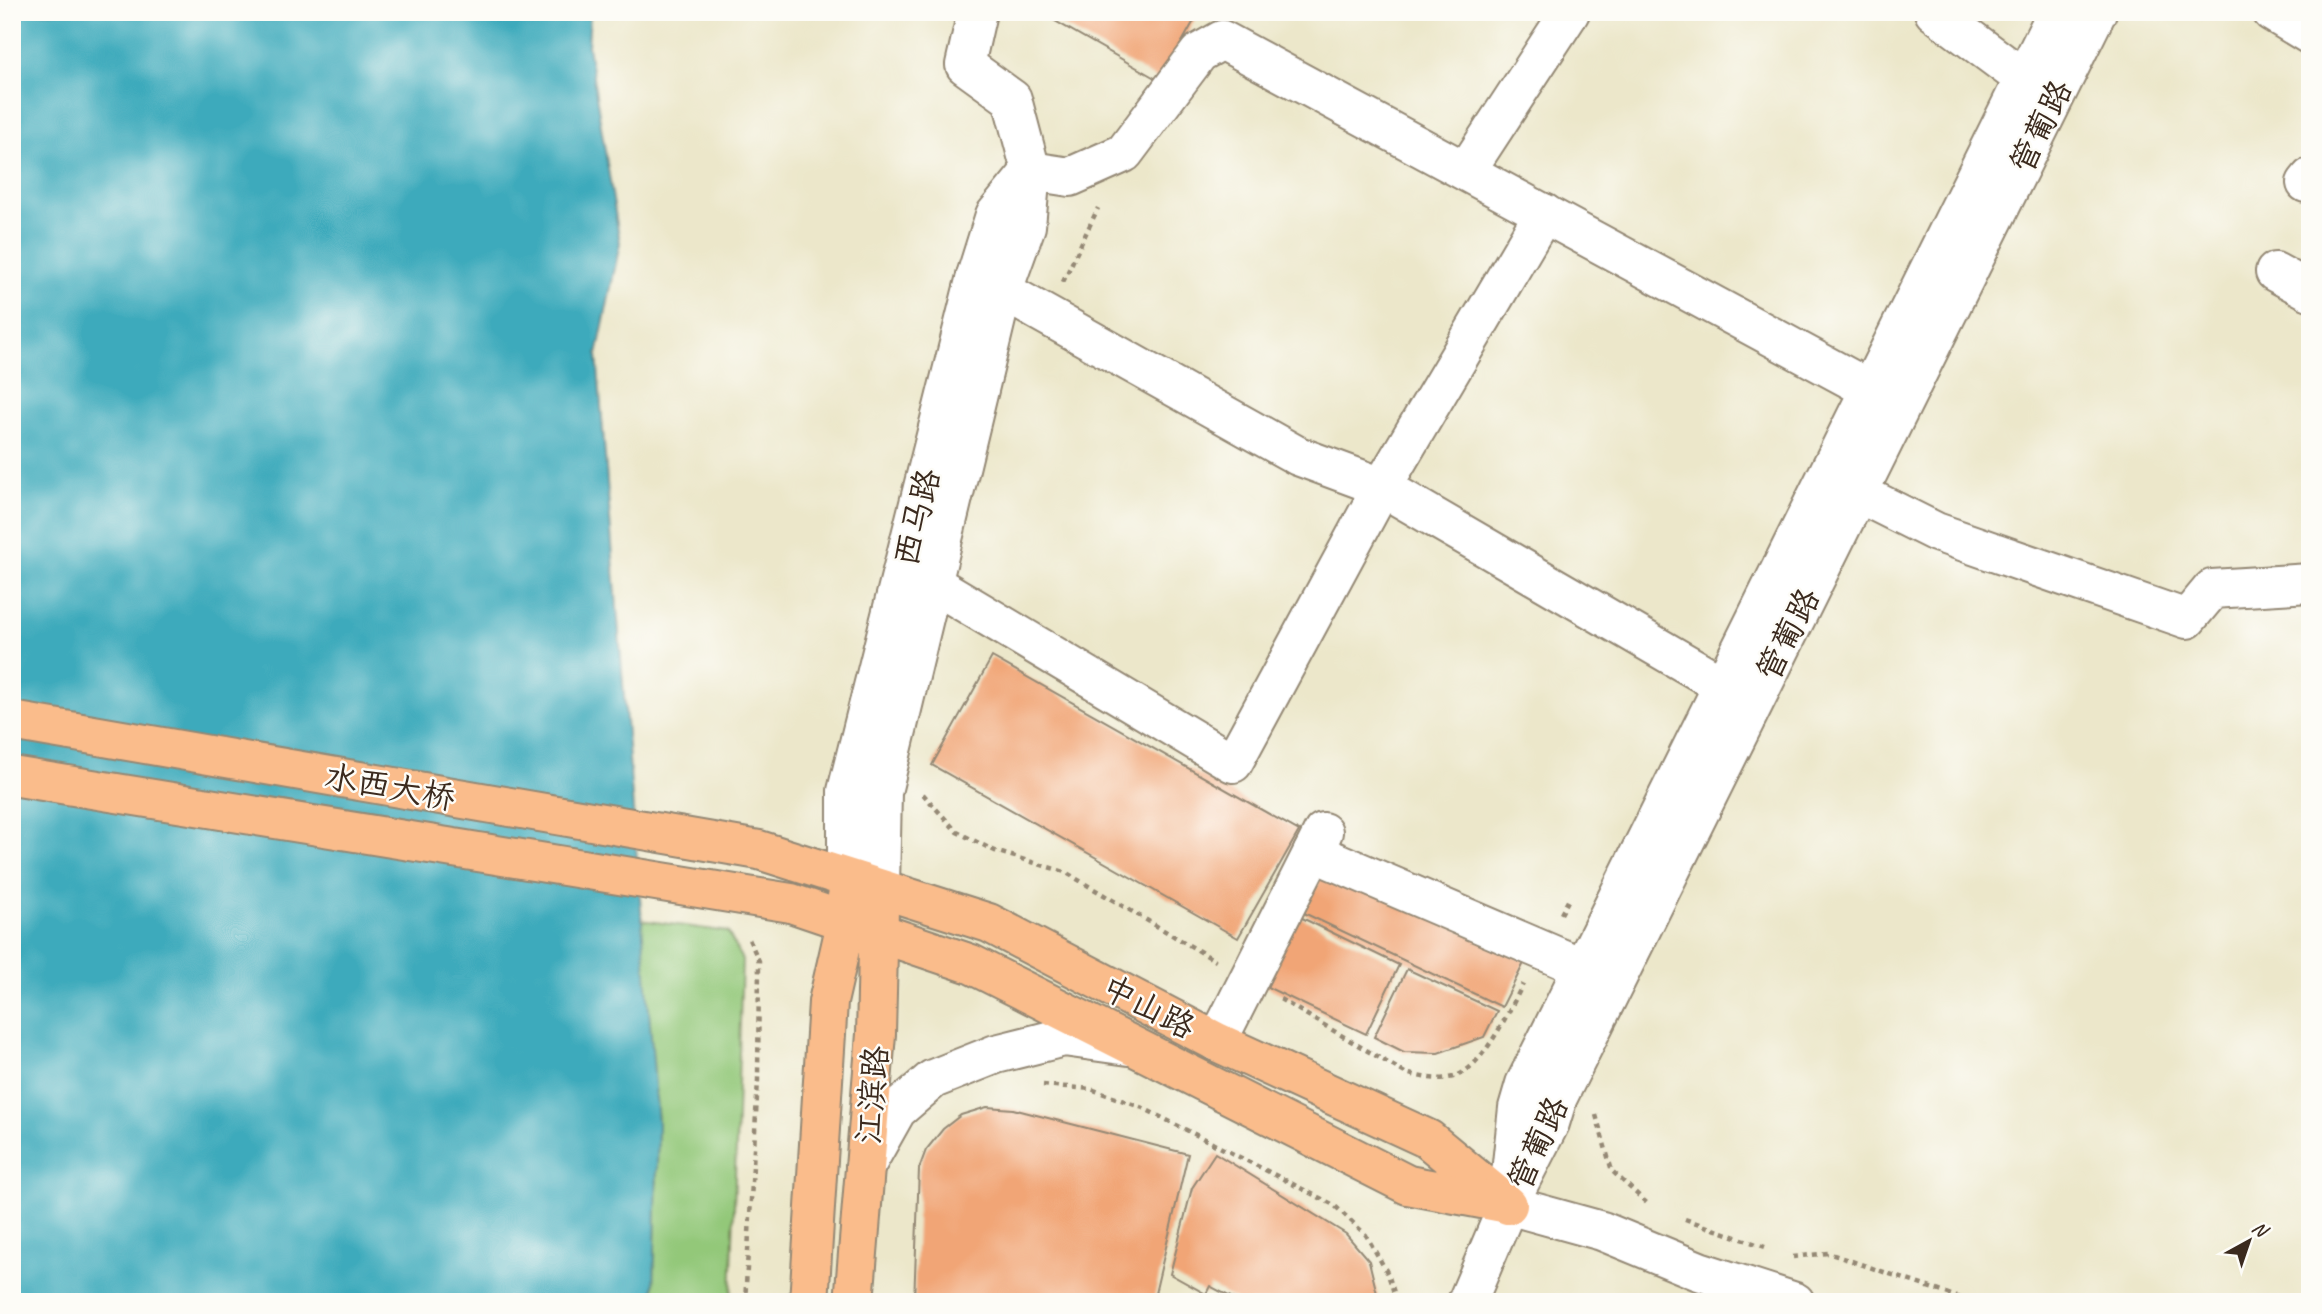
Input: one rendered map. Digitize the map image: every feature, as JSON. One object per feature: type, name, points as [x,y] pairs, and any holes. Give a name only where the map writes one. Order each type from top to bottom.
[{"type":"main road","name":"水西大桥","points":[[12,721],[767,852]]},
{"type":"main road","name":"水西大桥","points":[[12,776],[757,898]]},
{"type":"main road","name":"中山路","points":[[767,852],[989,923],[1217,1042],[1428,1139],[1508,1205]]},
{"type":"main road","points":[[862,929],[864,882]]},
{"type":"main road","name":"中山路","points":[[757,898],[791,903],[971,964],[1408,1185],[1508,1205]]},
{"type":"main road","name":"江滨路","points":[[854,1302],[876,1034],[862,929]]},
{"type":"main road","name":"江滨路","points":[[809,1302],[828,1002],[862,929]]},
{"type":"street","points":[[977,12],[965,65],[1012,99],[1031,171],[1070,177],[1124,153],[1199,53],[1222,40],[1885,398]]},
{"type":"street","points":[[1466,172],[1570,12]]},
{"type":"street","points":[[1934,12],[2039,90]]},
{"type":"street","name":"管葡路","points":[[2039,90],[2057,12]]},
{"type":"street","name":"管葡路","points":[[1467,1302],[1508,1205],[1518,1108],[1525,1084],[1599,974],[2039,90],[2097,12]]},
{"type":"street","points":[[2272,12],[2310,36]]},
{"type":"street","name":"西马路","points":[[864,882],[882,792],[932,583],[989,283],[995,215],[1031,171]]},
{"type":"street","points":[[932,583],[1233,762],[1382,487],[1544,213]]},
{"type":"street","points":[[2274,272],[2310,291]]},
{"type":"street","points":[[989,283],[1298,456],[1382,487],[1737,694]]},
{"type":"street","name":"西马路","points":[[864,882],[847,791],[989,283]]},
{"type":"street","points":[[1842,485],[1936,532],[2187,619],[2211,589],[2310,583]]},
{"type":"street","points":[[1217,1042],[1318,842],[1541,950],[1599,974]]},
{"type":"street","points":[[865,1167],[897,1110],[933,1079],[996,1054],[1064,1037],[1137,1048]]},
{"type":"street","name":"中山路","points":[[1508,1205],[1602,1231],[1699,1271],[1795,1302]]},
{"type":"path","points":[[1047,315],[1124,153]]},
{"type":"path","points":[[916,786],[957,832],[995,851],[1065,872],[1405,1073],[1428,1079],[1455,1077],[1488,1049],[1574,890]]},
{"type":"path","points":[[745,1302],[758,1080],[758,961],[749,936]]},
{"type":"path","points":[[1030,1086],[1091,1089],[1143,1108],[1334,1205],[1366,1235],[1388,1274],[1397,1302]]},
{"type":"path","points":[[1597,1109],[1596,1120],[1612,1171],[1652,1207]]},
{"type":"path","points":[[1678,1216],[1770,1249]]},
{"type":"path","points":[[1783,1254],[1796,1258],[1828,1253],[1972,1302]]},
{"type":"green space","points":[[641,920],[728,932],[742,960],[731,1302],[650,1302],[654,1288],[658,1124]]},
{"type":"water","points":[[12,12],[590,12],[588,46],[620,243],[597,355],[658,1124],[654,1288],[650,1302],[12,1302]]},
{"type":"building","points":[[1053,12],[1199,12],[1160,81],[1050,18]]},
{"type":"building","points":[[992,657],[1299,831],[1238,938],[932,765]]},
{"type":"building","points":[[1326,866],[1525,961],[1502,1007],[1304,913]]},
{"type":"building","points":[[1298,916],[1399,965],[1366,1034],[1265,986]]},
{"type":"building","points":[[1407,969],[1497,1011],[1484,1037],[1438,1053],[1404,1052],[1374,1037]]},
{"type":"building","points":[[987,1107],[1013,1109],[1188,1154],[1153,1302],[914,1302],[919,1169],[926,1150],[943,1129],[961,1115]]},
{"type":"building","points":[[1215,1153],[1346,1234],[1369,1261],[1379,1302],[1240,1302],[1210,1286],[1206,1294],[1170,1274],[1192,1188]]}]
